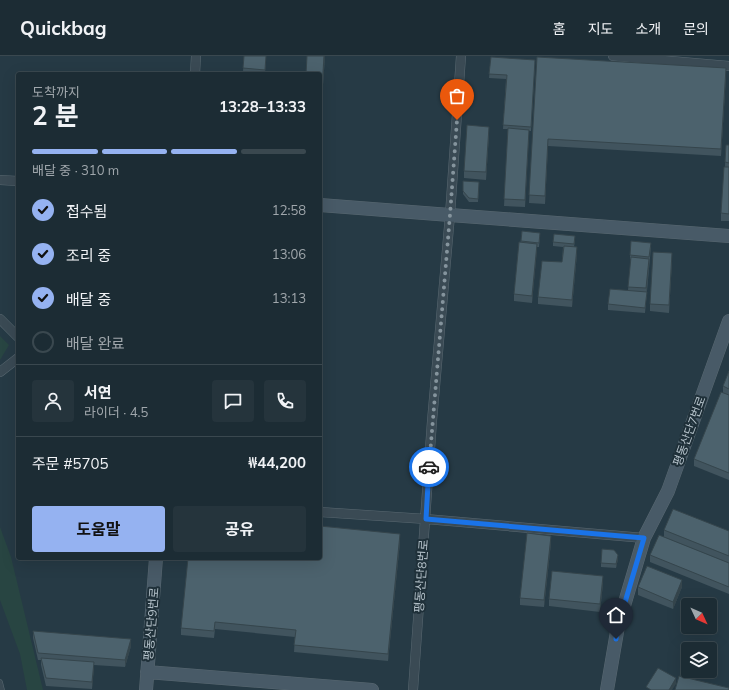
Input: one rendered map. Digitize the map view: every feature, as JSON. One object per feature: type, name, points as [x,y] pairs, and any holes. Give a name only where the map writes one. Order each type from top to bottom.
[{"type":"street","points":[[195,72],[196,56]]},
{"type":"street","name":"평동산단8번로","points":[[413,690],[432,421],[450,215],[461,56]]},
{"type":"street","points":[[614,56],[729,66]]},
{"type":"street","points":[[0,180],[16,181]]},
{"type":"street","points":[[322,205],[729,236]]},
{"type":"street","points":[[0,319],[16,335]]},
{"type":"street","name":"평동산단7번로","points":[[607,690],[618,626],[644,538],[668,491],[729,321]]},
{"type":"street","points":[[0,372],[16,360]]},
{"type":"street","points":[[322,512],[426,519],[644,538]]},
{"type":"street","name":"평동산단9번로","points":[[146,690],[156,560]]},
{"type":"street","points":[[147,672],[372,690]]},
{"type":"lane","points":[[0,682],[2,690]]},
{"type":"green space","points":[[0,336],[9,345],[0,360]]},
{"type":"green space","points":[[0,527],[11,557],[43,690],[27,690],[20,654],[0,600]]},
{"type":"building","points":[[244,56],[266,56],[265,70],[243,68]]},
{"type":"building","points":[[307,56],[324,56],[322,89],[322,72],[306,72]]},
{"type":"building","points":[[491,57],[535,60],[531,127],[503,125],[507,75],[489,74]]},
{"type":"building","points":[[537,57],[726,68],[721,149],[548,139],[545,196],[529,195]]},
{"type":"building","points":[[467,125],[489,127],[486,172],[464,171]]},
{"type":"building","points":[[508,128],[529,130],[525,200],[504,199]]},
{"type":"building","points":[[726,145],[729,145],[729,163],[725,162]]},
{"type":"building","points":[[724,167],[729,167],[729,214],[721,213]]},
{"type":"building","points":[[463,181],[479,182],[478,199],[469,198],[463,191]]},
{"type":"building","points":[[522,231],[540,233],[539,243],[521,241]]},
{"type":"building","points":[[554,234],[575,236],[574,244],[553,242]]},
{"type":"building","points":[[631,241],[651,243],[649,257],[630,255]]},
{"type":"building","points":[[519,242],[537,244],[532,296],[514,294]]},
{"type":"building","points":[[564,246],[577,247],[572,300],[538,297],[542,261],[562,262]]},
{"type":"building","points":[[653,252],[672,253],[669,305],[650,304]]},
{"type":"building","points":[[631,257],[649,259],[646,288],[628,287]]},
{"type":"building","points":[[610,289],[647,292],[645,308],[608,304]]},
{"type":"building","points":[[729,371],[729,389],[723,386]]},
{"type":"building","points":[[721,392],[729,395],[729,473],[694,459]]},
{"type":"building","points":[[673,509],[729,531],[729,556],[664,530]]},
{"type":"building","points":[[322,526],[400,534],[388,654],[294,645],[296,630],[215,622],[214,631],[181,628],[188,560],[322,560]]},
{"type":"building","points":[[527,533],[551,536],[544,600],[520,598]]},
{"type":"building","points":[[659,535],[729,563],[729,587],[650,555]]},
{"type":"building","points":[[602,549],[614,550],[618,555],[616,564],[601,563]]},
{"type":"building","points":[[647,566],[682,580],[673,602],[638,587]]},
{"type":"building","points":[[552,571],[603,576],[600,604],[549,599]]},
{"type":"building","points":[[33,631],[131,639],[125,660],[38,653]]},
{"type":"building","points":[[41,658],[94,662],[92,682],[46,678]]},
{"type":"building","points":[[658,668],[676,678],[669,690],[651,690],[646,687]]},
{"type":"building","points":[[679,676],[681,678],[687,678],[729,688],[729,690],[675,690]]},
{"type":"way so far","points":[[429,467],[457,120]]},
{"type":"route","points":[[429,467],[426,519],[644,538],[618,626],[616,639]]}]
